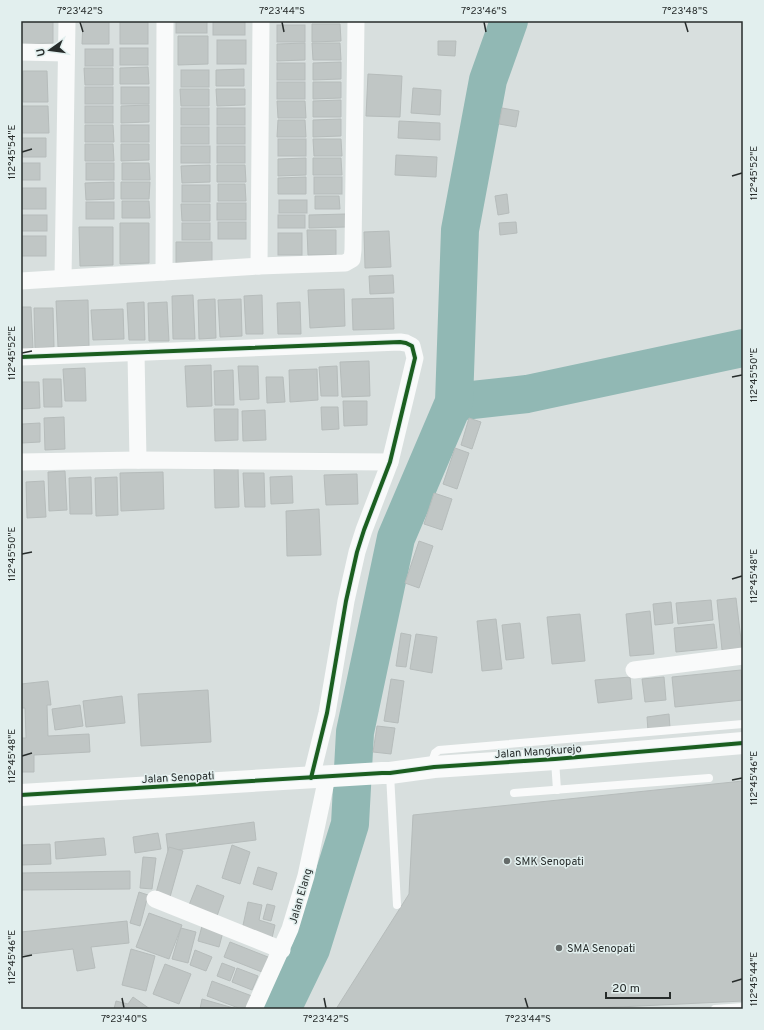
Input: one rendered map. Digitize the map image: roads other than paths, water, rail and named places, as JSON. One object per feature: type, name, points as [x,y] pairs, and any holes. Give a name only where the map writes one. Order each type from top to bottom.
[{"type":"street","points":[[63,278],[67,21]]},
{"type":"street","points":[[164,272],[165,21]]},
{"type":"street","points":[[259,266],[261,21]]},
{"type":"street","points":[[21,281],[259,266],[345,263],[352,259],[356,21]]},
{"type":"street","points":[[21,52],[66,52]]},
{"type":"street","name":"Jalan Elang","points":[[21,357],[406,343],[412,346],[415,358],[390,462],[357,552],[346,601],[326,713],[324,777],[306,876],[282,950],[254,1009]]},
{"type":"street","points":[[136,353],[138,460]]},
{"type":"street","points":[[21,462],[138,460],[390,462]]},
{"type":"street","points":[[634,670],[743,656]]},
{"type":"street","name":"Jalan Mangkurejo","points":[[324,777],[434,768],[529,752],[555,759],[635,743],[743,743]]},
{"type":"street","name":"Jalan Senopati","points":[[21,795],[324,777]]},
{"type":"street","points":[[155,899],[282,950]]},
{"type":"lane","points":[[529,752],[635,743],[743,724]]},
{"type":"lane","points":[[555,759],[557,790]]},
{"type":"lane","points":[[386,773],[397,905]]},
{"type":"lane","points":[[514,793],[709,778]]},
{"type":"lane","points":[[715,1009],[743,1007]]},
{"type":"waterway","points":[[282,1009],[311,949],[350,824],[355,732],[396,538],[454,402],[460,230],[488,80],[509,21]]},
{"type":"waterway","points":[[454,402],[527,394],[743,348]]},
{"type":"place","name":"SMK Senopati","points":[[507,861]]},
{"type":"place","name":"SMA Senopati","points":[[559,948]]}]
